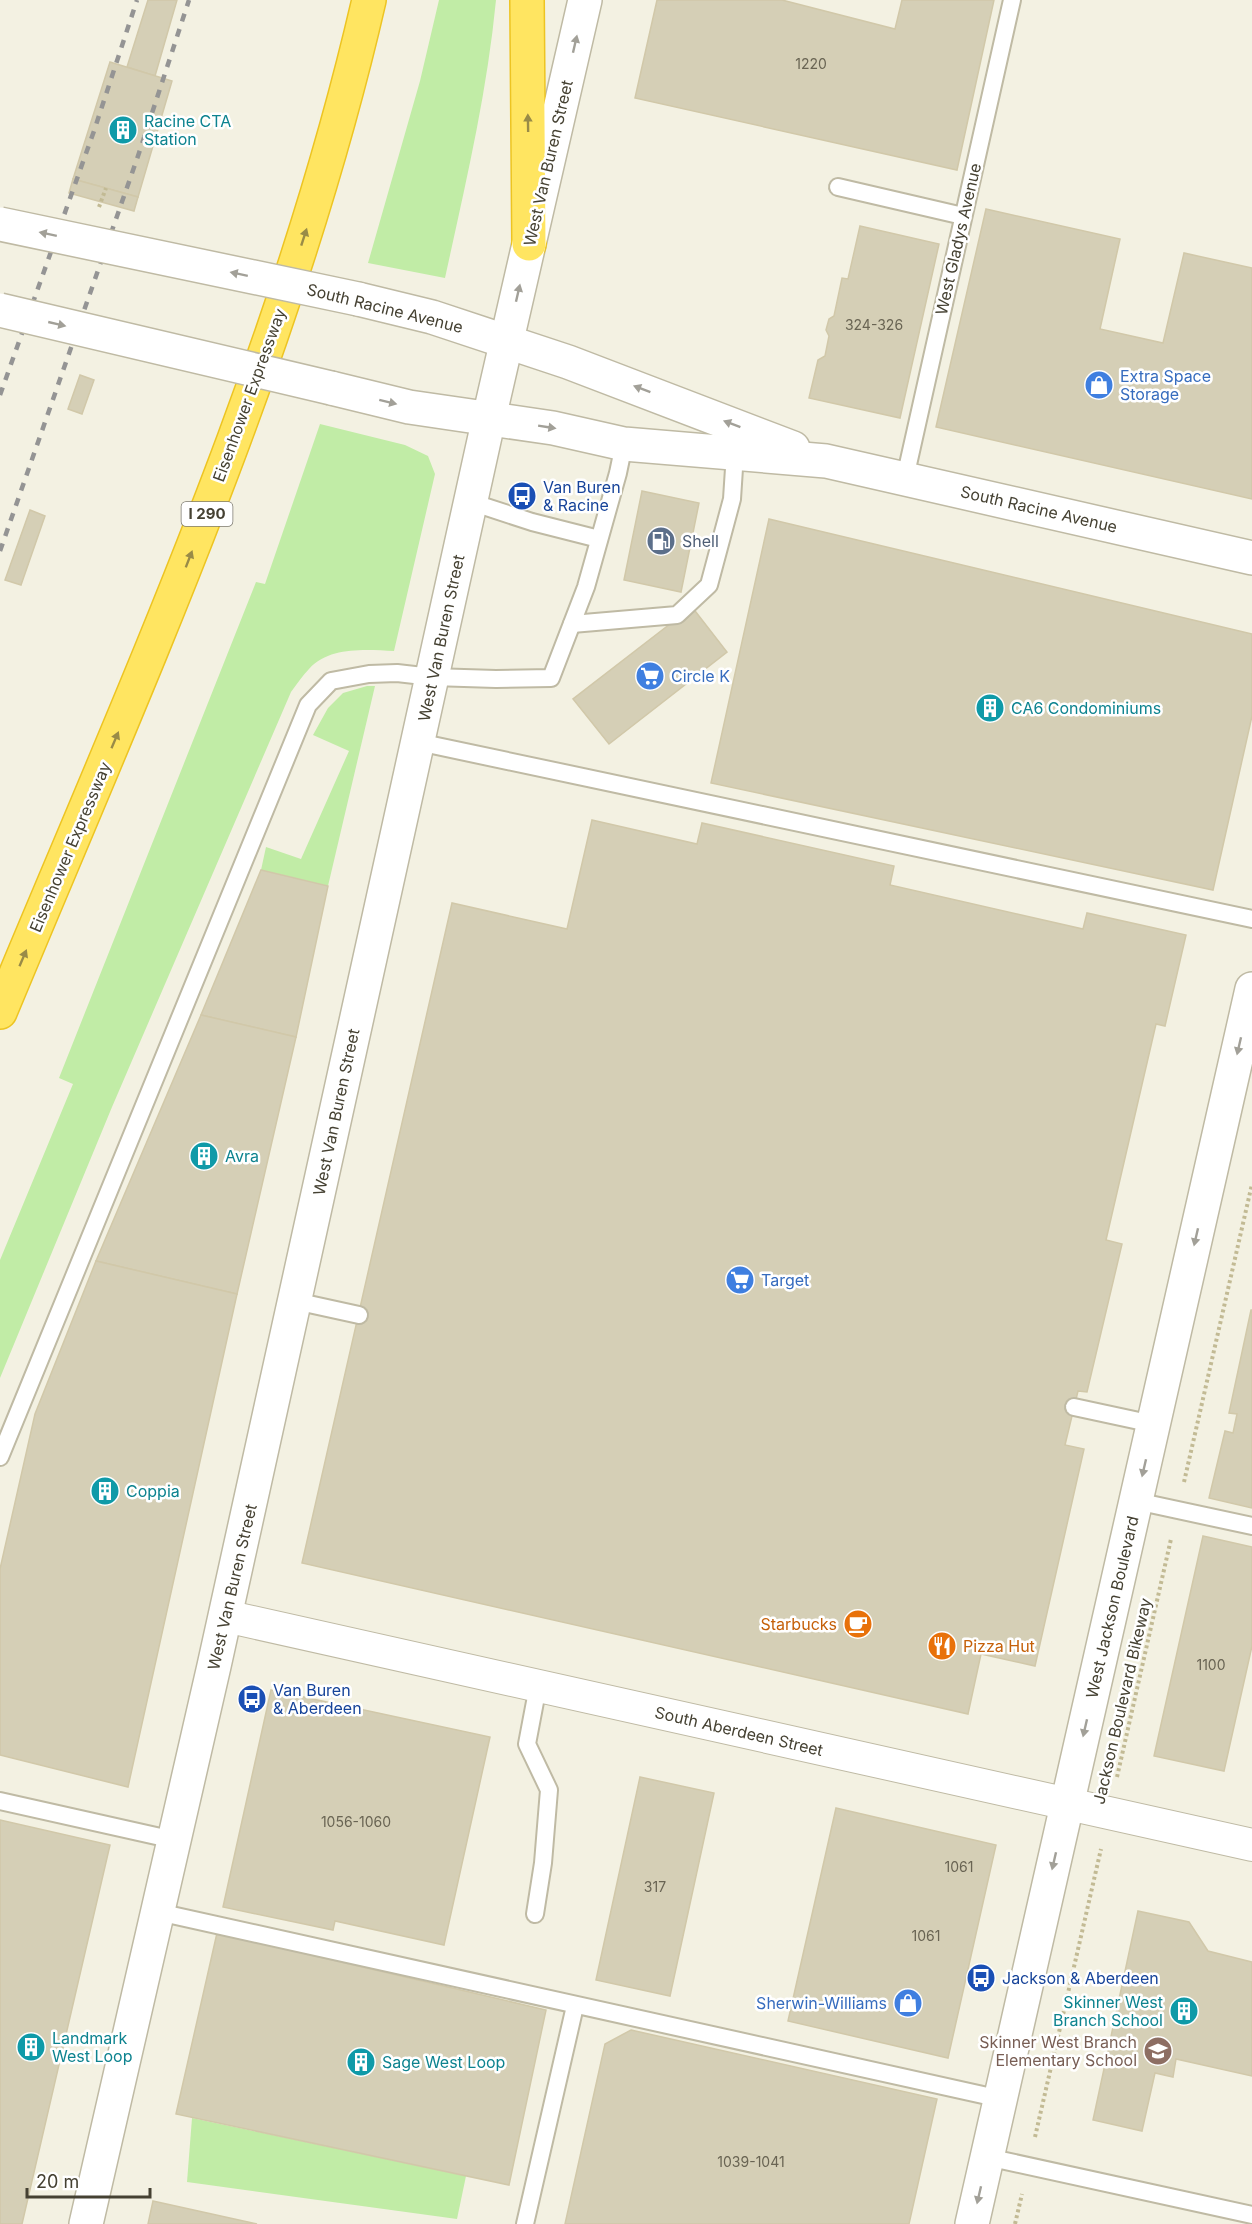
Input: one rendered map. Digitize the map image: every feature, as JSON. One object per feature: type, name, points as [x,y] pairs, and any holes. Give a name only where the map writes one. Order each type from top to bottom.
[{"type":"highway","name":"Eisenhower Expressway","points":[[0,1012],[172,602],[222,473],[268,345],[316,197],[369,0]]},
{"type":"highway","points":[[527,0],[529,244]]},
{"type":"street","name":"West Van Buren Street","points":[[86,2224],[225,1617],[489,418],[585,0]]},
{"type":"street","name":"South Racine Avenue","points":[[0,224],[358,299],[432,317],[568,362],[826,460],[1252,558]]},
{"type":"street","name":"South Racine Avenue","points":[[0,310],[409,407],[553,428],[624,444],[826,460]]},
{"type":"street","name":"West Jackson Boulevard","points":[[972,2224],[1252,989]]},
{"type":"street","name":"South Aberdeen Street","points":[[225,1617],[1252,1845]]},
{"type":"lane","name":"West Gladys Avenue","points":[[904,478],[1012,0]]},
{"type":"lane","points":[[838,187],[963,216]]},
{"type":"lane","points":[[0,1457],[308,705],[331,681],[369,674],[551,678],[586,587],[624,444]]},
{"type":"lane","points":[[572,624],[677,615],[709,585],[732,499],[735,453]]},
{"type":"lane","points":[[471,502],[532,522],[599,539]]},
{"type":"lane","points":[[418,742],[1252,919]]},
{"type":"lane","points":[[295,1301],[359,1315]]},
{"type":"lane","points":[[1074,1407],[1153,1424]]},
{"type":"lane","points":[[1136,1501],[1252,1526]]},
{"type":"lane","points":[[535,1914],[543,1863],[549,1790],[527,1744],[538,1686]]},
{"type":"lane","points":[[0,1801],[174,1840]]},
{"type":"lane","points":[[158,1912],[575,2006],[1001,2098]]},
{"type":"lane","points":[[525,2224],[575,2006]]},
{"type":"lane","points":[[987,2157],[1252,2215]]},
{"type":"path","points":[[98,210],[106,188]]},
{"type":"path","name":"Jackson Boulevard Bikeway","points":[[1015,2224],[1252,1184]]},
{"type":"green space","points":[[439,0],[496,0],[481,105],[445,278],[368,263],[420,81]]},
{"type":"green space","points":[[320,424],[405,445],[428,456],[435,474],[394,651],[349,651],[327,656],[309,669],[291,692],[112,1107],[0,1378],[0,1260],[73,1084],[59,1078],[256,582],[265,584]]},
{"type":"green space","points":[[375,686],[328,886],[261,870],[266,847],[301,859],[349,751],[313,735],[328,708],[343,693]]},
{"type":"green space","points":[[192,2118],[466,2176],[457,2219],[187,2182]]},
{"type":"building","points":[[148,0],[177,0],[155,76],[127,67]]},
{"type":"building","points":[[657,0],[782,0],[895,29],[902,0],[994,0],[957,170],[635,98]]},
{"type":"building","name":"Racine CTA Station","points":[[110,62],[172,81],[138,197],[73,179]]},
{"type":"building","points":[[73,179],[138,197],[134,211],[69,193]]},
{"type":"building","name":"Extra Space Storage","points":[[986,209],[1120,239],[1100,329],[1163,343],[1184,253],[1252,268],[1252,499],[936,427]]},
{"type":"building","points":[[860,226],[939,244],[900,418],[809,398],[818,360],[825,356],[829,336],[826,330],[829,319],[834,316],[842,278],[848,279]]},
{"type":"building","points":[[80,375],[94,380],[82,414],[68,409]]},
{"type":"building","name":"Shell","points":[[642,491],[699,503],[681,592],[624,580]]},
{"type":"building","points":[[30,510],[45,516],[21,585],[5,580]]},
{"type":"building","name":"CA6 Condominiums","points":[[769,519],[1252,634],[1252,716],[1213,890],[711,783]]},
{"type":"building","name":"Circle K","points":[[692,607],[727,652],[609,744],[573,699]]},
{"type":"building","name":"Target","points":[[592,820],[697,844],[702,823],[894,866],[890,885],[1083,929],[1087,913],[1186,935],[1165,1026],[1156,1024],[1106,1240],[1122,1244],[1087,1392],[1078,1391],[1065,1445],[1084,1449],[1035,1666],[981,1654],[968,1714],[302,1563],[452,903],[567,929]]},
{"type":"building","points":[[261,870],[328,886],[296,1037],[201,1015]]},
{"type":"building","name":"Avra","points":[[201,1015],[296,1037],[237,1294],[96,1261]]},
{"type":"building","name":"Coppia","points":[[96,1261],[237,1294],[128,1787],[0,1755],[0,1569],[35,1414]]},
{"type":"building","points":[[1251,1310],[1252,1508],[1209,1498],[1225,1431],[1233,1433],[1237,1414],[1229,1413]]},
{"type":"building","points":[[1203,1536],[1252,1547],[1252,1646],[1224,1771],[1154,1756]]},
{"type":"building","points":[[271,1690],[490,1737],[444,1945],[335,1921],[333,1930],[223,1907]]},
{"type":"building","points":[[640,1777],[714,1793],[670,1996],[596,1980]]},
{"type":"building","points":[[836,1808],[996,1845],[948,2058],[788,2021]]},
{"type":"building","name":"Landmark West Loop","points":[[0,1820],[110,1845],[22,2224],[0,2224]]},
{"type":"building","name":"Skinner West Branch School","points":[[1138,1911],[1189,1922],[1208,1951],[1252,1962],[1252,2076],[1176,2059],[1173,2077],[1155,2073],[1142,2131],[1093,2120]]},
{"type":"building","name":"Sage West Loop","points":[[217,1933],[546,2010],[509,2185],[176,2114]]},
{"type":"building","points":[[631,2030],[937,2099],[909,2224],[565,2224],[605,2044]]},
{"type":"building","points":[[153,2201],[257,2224],[148,2224]]},
{"type":"railway","points":[[0,395],[94,131],[137,0]]},
{"type":"railway","points":[[0,551],[138,156],[189,0]]},
{"type":"place","name":"Racine CTA Station","points":[[123,130]]},
{"type":"place","name":"Extra Space Storage","points":[[1099,385]]},
{"type":"place","name":"Van Buren & Racine","points":[[522,496]]},
{"type":"place","name":"Shell","points":[[661,541]]},
{"type":"place","name":"Circle K","points":[[650,676]]},
{"type":"place","name":"CA6 Condominiums","points":[[990,708]]},
{"type":"place","name":"Avra","points":[[204,1156]]},
{"type":"place","name":"Target","points":[[740,1280]]},
{"type":"place","name":"Coppia","points":[[105,1491]]},
{"type":"place","name":"Starbucks","points":[[858,1624]]},
{"type":"place","name":"Pizza Hut","points":[[942,1646]]},
{"type":"place","name":"Van Buren & Aberdeen","points":[[252,1699]]},
{"type":"place","name":"Jackson & Aberdeen","points":[[981,1978]]},
{"type":"place","name":"Sherwin-Williams","points":[[908,2003]]},
{"type":"place","name":"Skinner West Branch School","points":[[1184,2011]]},
{"type":"place","name":"Landmark West Loop","points":[[31,2047]]},
{"type":"place","name":"Skinner West Branch Elementary School","points":[[1158,2051]]},
{"type":"place","name":"Sage West Loop","points":[[361,2062]]}]
